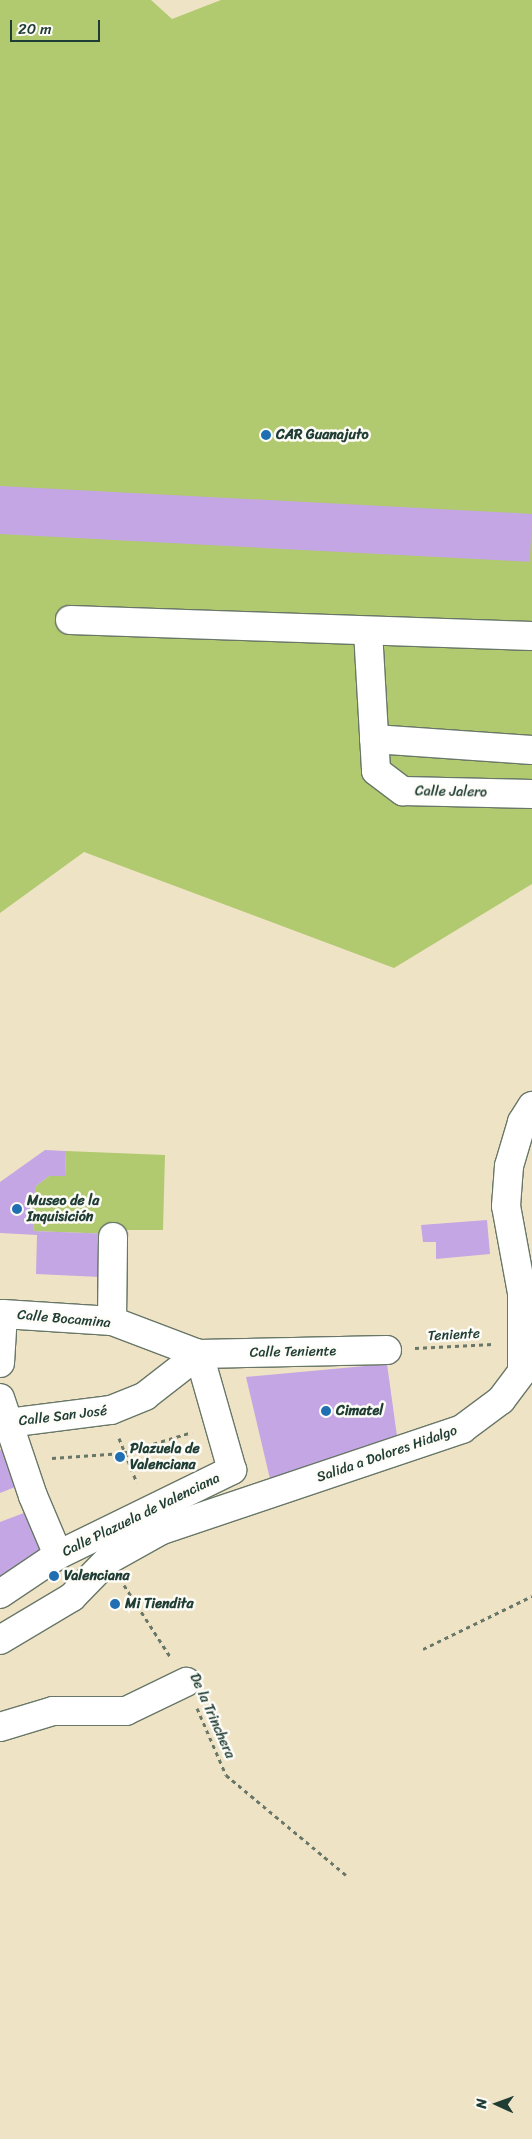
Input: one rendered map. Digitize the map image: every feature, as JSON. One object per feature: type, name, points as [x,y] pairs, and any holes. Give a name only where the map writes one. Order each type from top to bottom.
[{"type":"street","points":[[70,620],[532,636]]},
{"type":"street","points":[[368,631],[374,739],[532,750]]},
{"type":"street","name":"Calle Jalero","points":[[374,739],[376,771],[403,791],[532,794]]},
{"type":"street","name":"Salida a Dolores Hidalgo","points":[[0,1640],[72,1597],[108,1560],[162,1530],[462,1429],[501,1400],[527,1371],[522,1343],[522,1293],[506,1206],[509,1166],[522,1122],[532,1106]]},
{"type":"street","points":[[112,1321],[113,1237]]},
{"type":"street","name":"Calle Bocamina","points":[[0,1363],[2,1312],[112,1321],[199,1354]]},
{"type":"street","name":"Calle Teniente","points":[[199,1354],[387,1350]]},
{"type":"street","name":"Calle San José","points":[[3,1415],[111,1410],[145,1396],[199,1354]]},
{"type":"street","name":"Calle Plazuela de Valenciana","points":[[0,1594],[58,1555],[232,1470],[199,1354]]},
{"type":"street","points":[[3,1415],[58,1555]]},
{"type":"street","points":[[0,1727],[53,1711],[126,1711],[186,1682]]},
{"type":"path","name":"Teniente","points":[[387,1350],[522,1343]]},
{"type":"path","points":[[111,1410],[123,1453],[149,1511]]},
{"type":"path","points":[[28,1482],[44,1456],[123,1453],[218,1424]]},
{"type":"path","name":"De la Trinchera","points":[[108,1560],[186,1682],[226,1775],[346,1875]]},
{"type":"path","points":[[423,1649],[532,1596]]},
{"type":"green space","name":"CAR Guanajuto","points":[[0,0],[151,0],[172,19],[221,0],[532,0],[532,884],[394,968],[84,852],[0,913]]},
{"type":"green space","points":[[66,1151],[165,1155],[163,1230],[114,1230],[113,1234],[33,1231],[35,1187],[49,1176],[65,1176]]},
{"type":"building","points":[[0,486],[532,514],[530,562],[0,534]]},
{"type":"building","name":"Museo de la Inquisición","points":[[45,1150],[66,1151],[65,1176],[49,1176],[35,1187],[33,1231],[113,1234],[100,1277],[36,1274],[37,1235],[0,1233],[0,1182]]},
{"type":"building","points":[[487,1220],[490,1254],[436,1259],[436,1242],[423,1242],[421,1225]]},
{"type":"building","points":[[387,1364],[397,1436],[270,1479],[246,1377]]},
{"type":"building","points":[[16,1444],[28,1482],[0,1493],[0,1450]]},
{"type":"building","points":[[37,1508],[51,1545],[0,1577],[0,1522]]},
{"type":"place","name":"CAR Guanajuto","points":[[266,435]]},
{"type":"place","name":"Museo de la Inquisición","points":[[17,1209]]},
{"type":"place","name":"Cimatel","points":[[326,1411]]},
{"type":"place","name":"Plazuela de Valenciana","points":[[120,1457]]},
{"type":"place","name":"Valenciana","points":[[54,1576]]},
{"type":"place","name":"Mi Tiendita","points":[[115,1604]]}]
